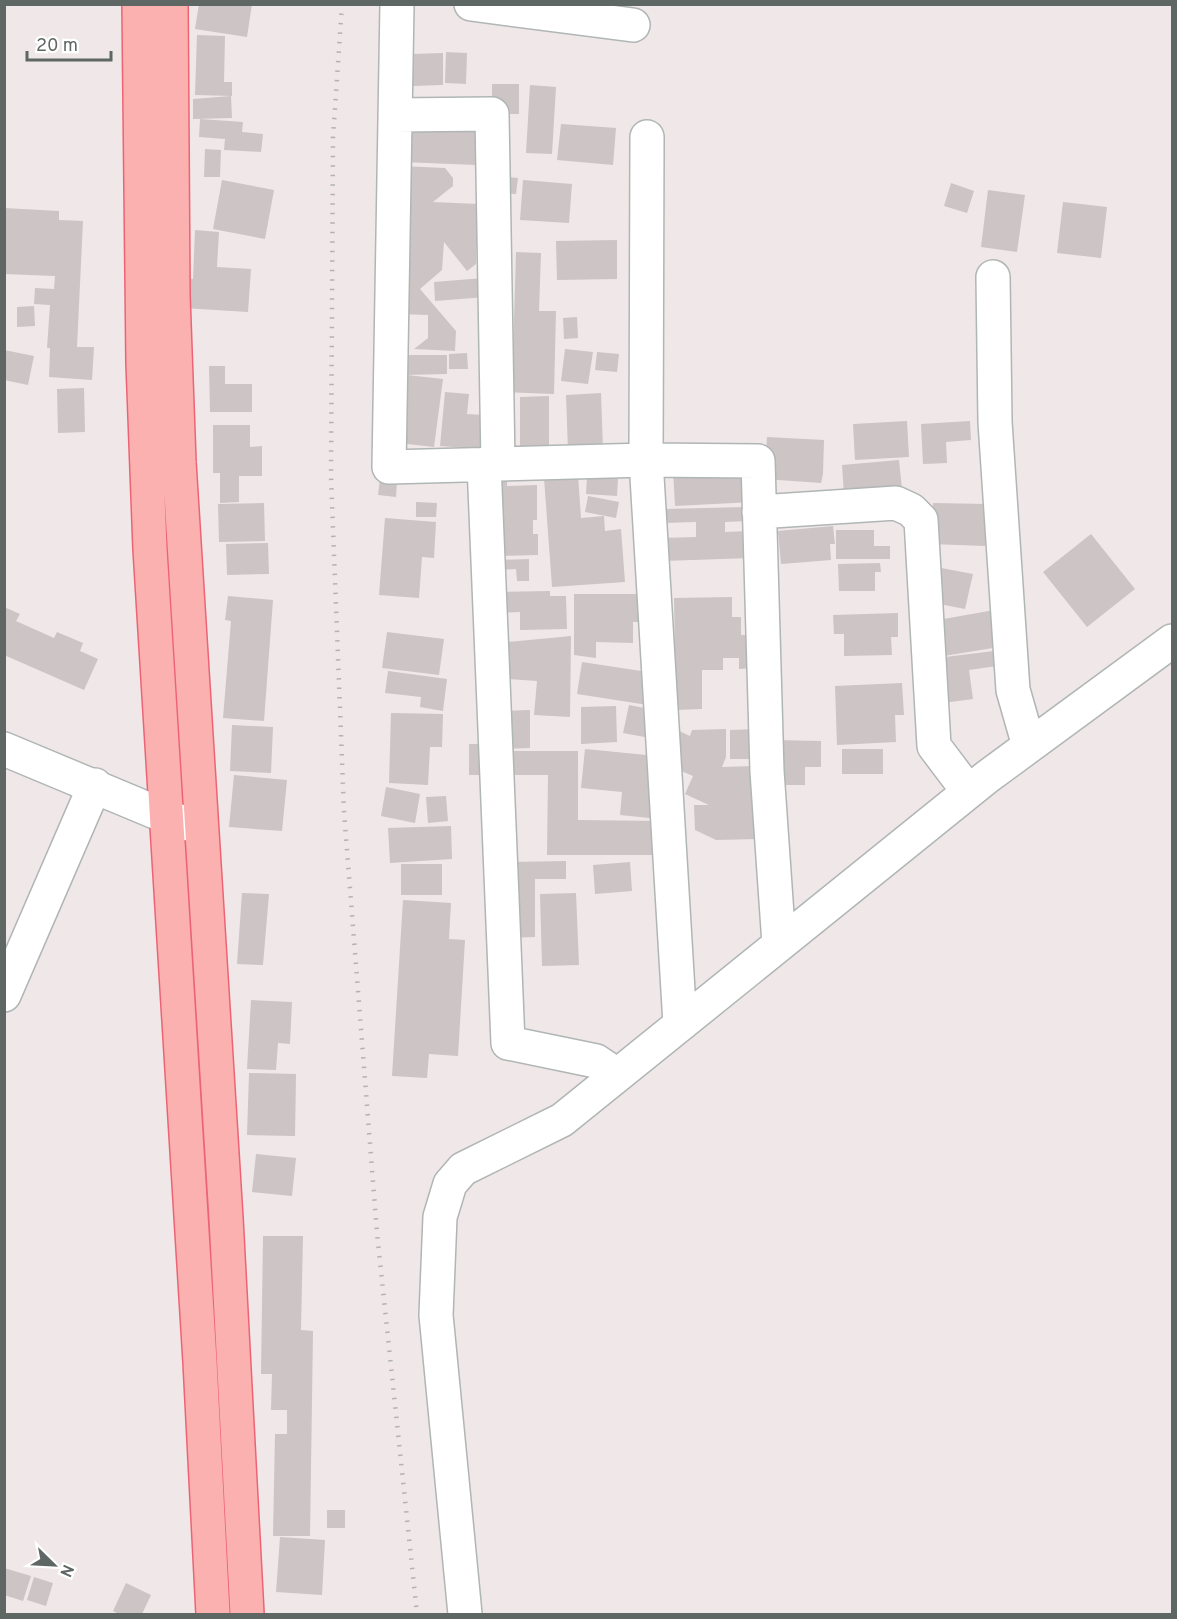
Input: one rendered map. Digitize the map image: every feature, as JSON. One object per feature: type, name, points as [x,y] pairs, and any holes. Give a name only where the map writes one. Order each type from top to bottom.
[{"type":"main road","points":[[139,4],[144,375],[150,549],[200,1362],[213,1614]]},
{"type":"main road","points":[[171,4],[173,296],[179,462],[226,1218],[247,1614]]},
{"type":"street","points":[[397,4],[389,466],[646,460],[758,461],[767,771],[779,944]]},
{"type":"street","points":[[471,4],[633,25]]},
{"type":"street","points":[[395,116],[492,114],[491,464],[508,1043],[596,1061],[617,1075]]},
{"type":"street","points":[[647,137],[646,460],[680,1024]]},
{"type":"street","points":[[993,277],[995,422],[1013,690],[1029,746]]},
{"type":"street","points":[[759,512],[896,503],[911,510],[921,520],[934,747],[968,791]]},
{"type":"street","points":[[465,1614],[436,1315],[440,1217],[450,1184],[463,1169],[562,1120],[968,791],[1173,641]]},
{"type":"street","points":[[4,749],[167,817],[202,828]]},
{"type":"street","points":[[4,995],[94,785]]},
{"type":"building","points":[[199,4],[252,4],[247,37],[195,29]]},
{"type":"building","points":[[197,35],[225,36],[224,82],[232,82],[232,96],[195,95]]},
{"type":"building","points":[[446,52],[467,53],[466,84],[445,83]]},
{"type":"building","points":[[443,53],[443,85],[412,86],[412,54]]},
{"type":"building","points":[[492,84],[519,84],[519,114],[492,114]]},
{"type":"building","points":[[530,85],[556,87],[552,154],[526,153]]},
{"type":"building","points":[[231,96],[232,118],[193,119],[193,99]]},
{"type":"building","points":[[200,119],[243,122],[242,132],[263,134],[261,152],[224,150],[225,139],[199,137]]},
{"type":"building","points":[[561,124],[616,128],[613,165],[557,160]]},
{"type":"building","points":[[403,125],[478,128],[476,165],[402,162]]},
{"type":"building","points":[[205,149],[221,150],[220,177],[204,177]]},
{"type":"building","points":[[402,166],[445,168],[453,178],[453,186],[433,202],[478,204],[476,264],[467,271],[444,242],[442,270],[420,289],[456,331],[455,351],[414,349],[428,338],[428,315],[399,314]]},
{"type":"building","points":[[499,176],[518,178],[516,194],[498,193]]},
{"type":"building","points":[[222,180],[274,190],[265,239],[213,229]]},
{"type":"building","points":[[523,180],[572,184],[569,223],[520,220]]},
{"type":"building","points":[[951,183],[974,191],[967,213],[944,206]]},
{"type":"building","points":[[988,190],[1025,195],[1017,252],[981,247]]},
{"type":"building","points":[[1063,202],[1107,207],[1101,258],[1057,253]]},
{"type":"building","points":[[4,208],[59,211],[59,220],[83,221],[77,347],[94,347],[92,380],[49,377],[50,348],[47,348],[50,305],[34,304],[35,288],[54,289],[55,276],[4,274]]},
{"type":"building","points":[[195,230],[219,232],[217,267],[251,269],[248,312],[183,308],[185,278],[193,279]]},
{"type":"building","points":[[617,240],[617,279],[557,280],[556,241]]},
{"type":"building","points":[[516,252],[541,253],[539,311],[556,311],[554,394],[501,392],[502,354],[513,354]]},
{"type":"building","points":[[484,278],[486,297],[435,301],[434,282]]},
{"type":"building","points":[[34,306],[35,326],[17,327],[17,307]]},
{"type":"building","points":[[577,317],[578,338],[564,339],[563,318]]},
{"type":"building","points":[[565,349],[593,352],[588,384],[561,381]]},
{"type":"building","points":[[4,350],[34,356],[28,385],[4,380]]},
{"type":"building","points":[[597,352],[619,354],[617,372],[595,370]]},
{"type":"building","points":[[467,353],[468,369],[449,369],[449,354]]},
{"type":"building","points":[[403,355],[447,355],[447,374],[403,375]]},
{"type":"building","points":[[209,366],[225,366],[225,384],[252,384],[252,412],[210,412]]},
{"type":"building","points":[[407,375],[443,379],[434,447],[399,443]]},
{"type":"building","points":[[84,388],[85,432],[58,433],[57,389]]},
{"type":"building","points":[[445,392],[469,394],[467,414],[484,415],[481,449],[440,446]]},
{"type":"building","points":[[601,393],[603,449],[568,451],[566,395]]},
{"type":"building","points":[[549,396],[549,452],[520,452],[520,397]]},
{"type":"building","points":[[907,421],[909,457],[855,460],[853,424]]},
{"type":"building","points":[[970,421],[971,440],[946,442],[947,463],[923,464],[921,424]]},
{"type":"building","points":[[213,425],[250,425],[250,447],[262,446],[262,476],[239,476],[239,502],[220,503],[220,473],[213,473]]},
{"type":"building","points":[[767,437],[824,440],[821,483],[764,479]]},
{"type":"building","points":[[899,460],[902,489],[844,495],[842,465]]},
{"type":"building","points":[[751,467],[753,502],[675,506],[673,470]]},
{"type":"building","points":[[578,475],[581,518],[604,516],[605,531],[621,529],[625,582],[552,587],[544,478]]},
{"type":"building","points":[[587,477],[618,479],[617,496],[586,494]]},
{"type":"building","points":[[380,479],[397,481],[396,497],[378,495]]},
{"type":"building","points":[[507,479],[507,486],[537,485],[537,520],[533,520],[533,534],[538,534],[538,555],[494,556],[492,480]]},
{"type":"building","points":[[588,496],[619,502],[616,518],[585,512]]},
{"type":"building","points":[[416,502],[437,503],[436,517],[416,517]]},
{"type":"building","points":[[264,503],[265,541],[219,542],[218,504]]},
{"type":"building","points":[[933,503],[987,504],[985,546],[931,544]]},
{"type":"building","points":[[747,507],[748,521],[725,522],[725,532],[750,531],[751,558],[663,561],[662,538],[696,537],[696,522],[664,523],[664,509]]},
{"type":"building","points":[[385,518],[436,522],[434,558],[422,557],[419,598],[379,595]]},
{"type":"building","points":[[833,526],[835,544],[830,544],[831,560],[781,564],[778,531]]},
{"type":"building","points":[[836,530],[874,530],[874,546],[890,546],[890,559],[836,559]]},
{"type":"building","points":[[1091,534],[1135,589],[1087,627],[1043,572]]},
{"type":"building","points":[[268,543],[269,574],[227,575],[226,544]]},
{"type":"building","points":[[529,559],[529,581],[517,581],[516,569],[497,570],[497,560]]},
{"type":"building","points":[[880,563],[881,572],[875,572],[875,591],[839,591],[838,564]]},
{"type":"building","points":[[936,567],[973,574],[965,609],[929,602]]},
{"type":"building","points":[[550,591],[550,596],[566,596],[567,629],[520,630],[520,612],[498,613],[497,592]]},
{"type":"building","points":[[574,594],[645,594],[645,622],[633,622],[633,643],[596,642],[596,658],[574,655]]},
{"type":"building","points":[[228,596],[273,600],[264,721],[223,718],[231,621],[225,620]]},
{"type":"building","points":[[732,597],[732,617],[741,617],[741,635],[755,635],[755,668],[739,669],[739,658],[723,658],[723,670],[702,670],[702,709],[676,710],[674,598]]},
{"type":"building","points":[[4,607],[20,614],[16,621],[54,638],[57,632],[83,643],[80,651],[98,659],[84,690],[4,655]]},
{"type":"building","points":[[1000,609],[1005,646],[938,657],[932,621]]},
{"type":"building","points":[[898,613],[898,637],[891,637],[892,655],[844,656],[844,634],[834,634],[833,615]]},
{"type":"building","points":[[387,632],[444,639],[439,675],[382,668]]},
{"type":"building","points":[[571,636],[570,717],[534,715],[537,681],[495,678],[497,643]]},
{"type":"building","points":[[1002,650],[1004,665],[969,670],[973,699],[943,703],[937,658]]},
{"type":"building","points":[[582,662],[654,673],[648,705],[577,694]]},
{"type":"building","points":[[388,671],[447,679],[443,711],[420,707],[421,697],[385,693]]},
{"type":"building","points":[[902,683],[904,715],[895,715],[896,742],[837,745],[835,686]]},
{"type":"building","points":[[629,705],[655,710],[650,738],[623,733]]},
{"type":"building","points":[[616,706],[617,742],[581,744],[581,707]]},
{"type":"building","points":[[530,710],[530,748],[501,749],[501,711]]},
{"type":"building","points":[[391,713],[443,714],[442,747],[430,747],[428,785],[389,783]]},
{"type":"building","points":[[232,725],[273,727],[271,773],[230,771]]},
{"type":"building","points":[[673,728],[690,736],[692,730],[726,729],[726,757],[722,767],[754,766],[757,839],[716,840],[695,830],[694,805],[709,805],[685,794],[693,776],[674,768]]},
{"type":"building","points":[[757,729],[757,759],[730,759],[730,730]]},
{"type":"building","points":[[775,740],[821,741],[821,767],[805,767],[805,785],[775,785]]},
{"type":"building","points":[[469,744],[493,744],[493,775],[469,775]]},
{"type":"building","points":[[585,749],[657,756],[659,819],[620,815],[622,792],[581,788]]},
{"type":"building","points":[[842,749],[883,749],[883,774],[842,774]]},
{"type":"building","points":[[500,751],[578,751],[578,820],[661,821],[661,855],[547,855],[548,775],[499,775]]},
{"type":"building","points":[[234,775],[287,780],[282,831],[229,827]]},
{"type":"building","points":[[386,787],[420,794],[415,823],[381,816]]},
{"type":"building","points":[[446,796],[448,821],[428,823],[426,797]]},
{"type":"building","points":[[451,826],[452,859],[390,863],[388,828]]},
{"type":"building","points":[[566,861],[566,879],[535,879],[535,937],[506,938],[509,862]]},
{"type":"building","points":[[630,862],[632,891],[595,894],[593,865]]},
{"type":"building","points":[[401,864],[442,864],[442,895],[401,895]]},
{"type":"building","points":[[242,893],[269,894],[263,965],[237,964]]},
{"type":"building","points":[[576,893],[579,965],[542,966],[540,894]]},
{"type":"building","points":[[403,900],[451,903],[449,939],[465,940],[458,1056],[429,1054],[427,1078],[392,1076]]},
{"type":"building","points":[[251,1000],[292,1002],[290,1044],[278,1043],[276,1070],[247,1069]]},
{"type":"building","points":[[249,1073],[296,1074],[295,1136],[247,1135]]},
{"type":"building","points":[[256,1154],[296,1158],[292,1196],[252,1192]]},
{"type":"building","points":[[263,1236],[303,1236],[301,1330],[313,1331],[310,1536],[273,1536],[275,1434],[287,1434],[287,1410],[271,1410],[272,1374],[261,1374]]},
{"type":"building","points":[[327,1510],[345,1510],[345,1528],[327,1528]]},
{"type":"building","points":[[280,1537],[325,1540],[322,1595],[276,1592]]},
{"type":"building","points":[[4,1568],[31,1576],[23,1601],[4,1595]]},
{"type":"building","points":[[34,1577],[53,1583],[46,1606],[27,1600]]},
{"type":"building","points":[[126,1583],[151,1595],[142,1614],[119,1614],[113,1611]]},
{"type":"railway","points":[[342,4],[333,138],[331,477],[344,812],[377,1233],[417,1614]]}]
